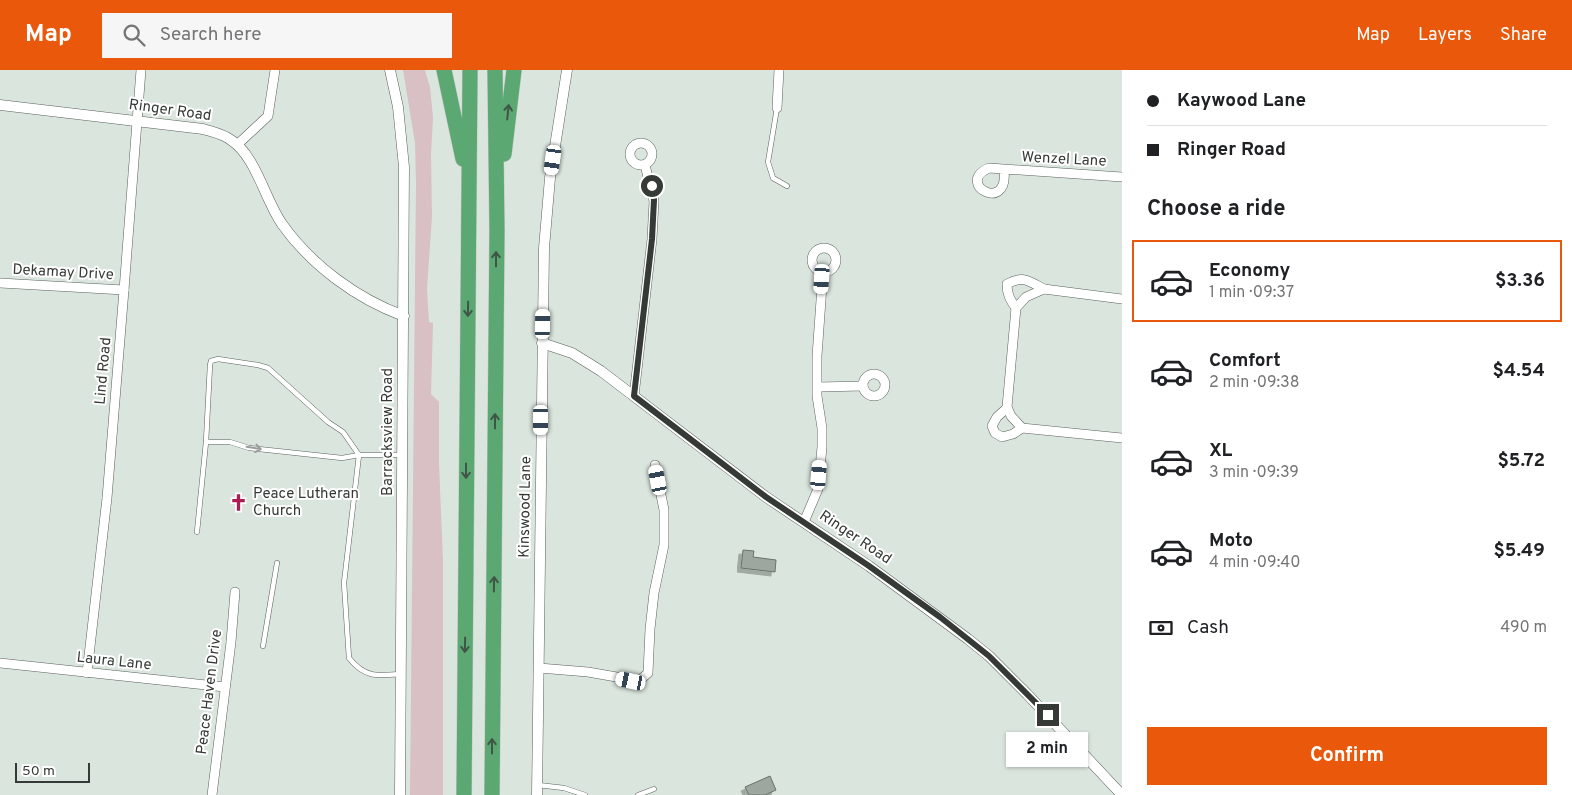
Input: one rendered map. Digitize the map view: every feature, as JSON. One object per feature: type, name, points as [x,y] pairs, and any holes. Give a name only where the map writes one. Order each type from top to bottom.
[{"type":"highway","points":[[444,70],[469,190]]},
{"type":"highway","points":[[464,795],[470,70]]},
{"type":"highway","points":[[492,795],[497,230],[495,70]]},
{"type":"highway","points":[[497,230],[514,70]]},
{"type":"street","name":"Lind Road","points":[[87,673],[106,498],[141,70]]},
{"type":"street","points":[[238,144],[268,116],[275,70]]},
{"type":"street","name":"Barracksview Road","points":[[390,70],[398,107],[404,167],[400,795]]},
{"type":"street","name":"Kinswood Lane","points":[[537,790],[544,248],[550,178],[566,70]]},
{"type":"street","points":[[777,108],[779,70]]},
{"type":"street","name":"Ringer Road","points":[[0,105],[203,129],[224,135],[238,144],[248,157],[274,212],[297,243],[335,278],[355,292],[372,302],[404,316]]},
{"type":"street","points":[[634,396],[654,210],[652,186],[645,165]]},
{"type":"street","name":"Wenzel Lane","points":[[1004,170],[1122,177]]},
{"type":"street","points":[[804,522],[818,489],[822,437],[817,396],[817,356],[823,272]]},
{"type":"street","points":[[1016,308],[1010,301],[1007,284],[1017,279],[1026,279],[1044,289],[1122,299]]},
{"type":"street","name":"Dekamay Drive","points":[[0,283],[124,290]]},
{"type":"street","points":[[1022,428],[1011,416],[1007,408],[1016,308],[1026,297],[1044,289]]},
{"type":"street","name":"Ringer Road","points":[[542,343],[572,353],[601,371],[766,497],[912,596],[989,656],[1037,703],[1122,795]]},
{"type":"street","points":[[818,387],[863,386]]},
{"type":"street","points":[[1007,408],[997,417],[992,426],[995,433],[1002,437],[1013,434],[1022,428],[1122,438]]},
{"type":"street","points":[[539,668],[588,672],[631,681],[639,681],[648,673],[654,593],[664,545],[664,510],[655,465]]},
{"type":"street","name":"Peace Haven Drive","points":[[212,795],[231,642],[235,592]]},
{"type":"street","name":"Laura Lane","points":[[0,663],[225,686]]},
{"type":"lane","points":[[777,108],[768,162],[773,178],[786,186]]},
{"type":"lane","points":[[197,532],[206,442],[211,360],[218,359],[268,368],[328,422],[343,432],[359,455],[344,583],[349,658],[365,674],[380,676],[401,674]]},
{"type":"lane","points":[[206,442],[230,442],[249,448],[342,458],[359,455],[403,455]]},
{"type":"lane","points":[[263,646],[277,564]]},
{"type":"lane","points":[[537,790],[564,788],[585,795]]},
{"type":"lane","points":[[638,795],[654,789]]},
{"type":"shaded area","points":[[403,70],[425,70],[430,87],[433,117],[431,155],[432,216],[427,289],[429,322],[433,323],[431,394],[439,402],[439,464],[443,560],[443,795],[410,795],[416,183],[415,143]]},
{"type":"building","points":[[743,550],[754,551],[753,557],[776,560],[775,572],[741,568]]},
{"type":"building","points":[[770,776],[776,790],[765,795],[749,795],[745,787]]},
{"type":"place","name":"Peace Lutheran Church","points":[[239,503]]},
{"type":"route","points":[[652,186],[654,200],[652,239],[634,396],[766,497],[869,566],[940,617],[989,656],[1048,715]]}]
